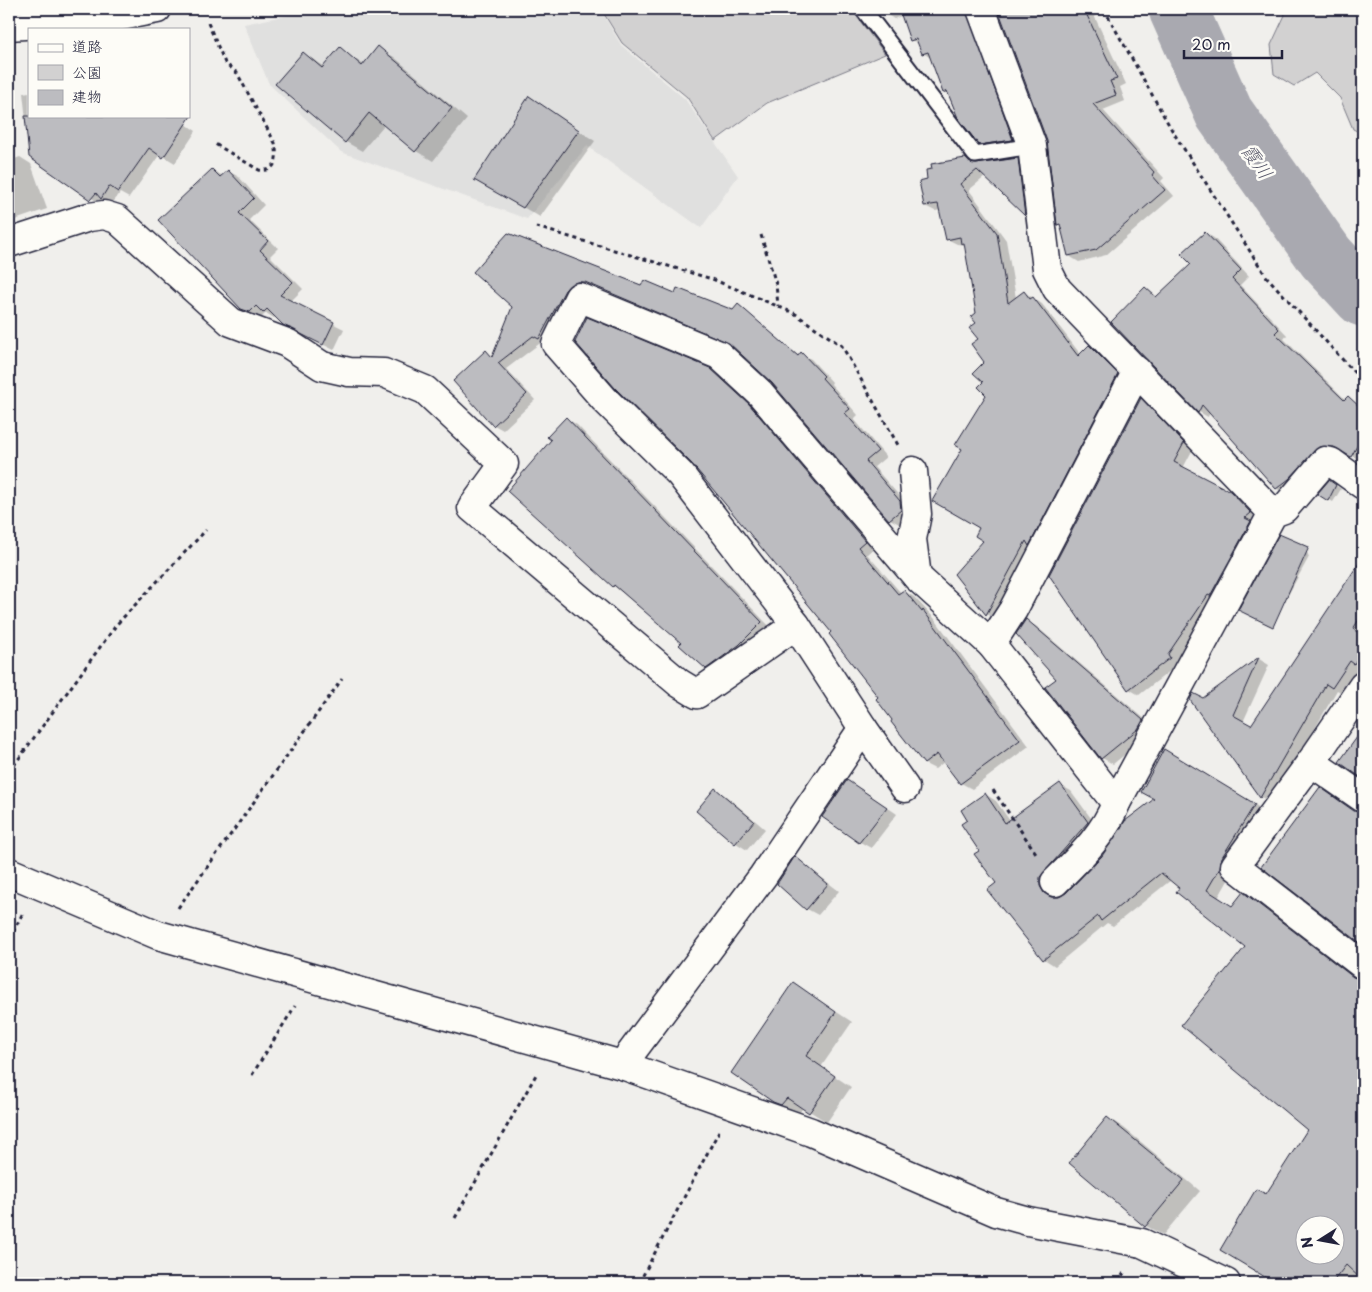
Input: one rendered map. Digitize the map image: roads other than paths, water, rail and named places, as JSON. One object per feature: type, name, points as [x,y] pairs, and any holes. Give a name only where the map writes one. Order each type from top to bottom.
[{"type":"main road","points":[[9,26],[101,20],[157,9]]},
{"type":"main road","points":[[981,9],[1032,146],[1047,269],[1058,290],[1273,513]]},
{"type":"main road","points":[[9,243],[89,217],[104,215],[117,219],[231,322],[287,343],[322,366],[349,372],[384,373],[425,390],[504,464],[472,508],[679,683],[697,694],[796,625]]},
{"type":"main road","points":[[905,788],[862,728],[796,625],[680,474],[604,399],[556,344],[579,297],[720,355],[760,393],[838,481],[917,577],[991,644],[1116,803]]},
{"type":"main road","points":[[991,644],[1013,610],[1137,371]]},
{"type":"main road","points":[[1055,882],[1086,852],[1112,815],[1116,803],[1273,513],[1284,509],[1325,461],[1331,462],[1363,485]]},
{"type":"main road","points":[[913,471],[917,514],[912,539],[917,577]]},
{"type":"main road","points":[[1363,686],[1311,762],[1235,866],[1363,965]]},
{"type":"main road","points":[[622,1065],[763,876],[862,728]]},
{"type":"main road","points":[[1311,762],[1363,798]]},
{"type":"main road","points":[[9,872],[158,935],[522,1036],[552,1047],[622,1065],[811,1132],[996,1212],[1028,1221],[1142,1243],[1226,1283]]},
{"type":"lane","points":[[863,9],[975,156],[1032,146]]},
{"type":"waterway","name":"霞川","points":[[1178,9],[1224,113],[1326,257],[1363,297]]}]
